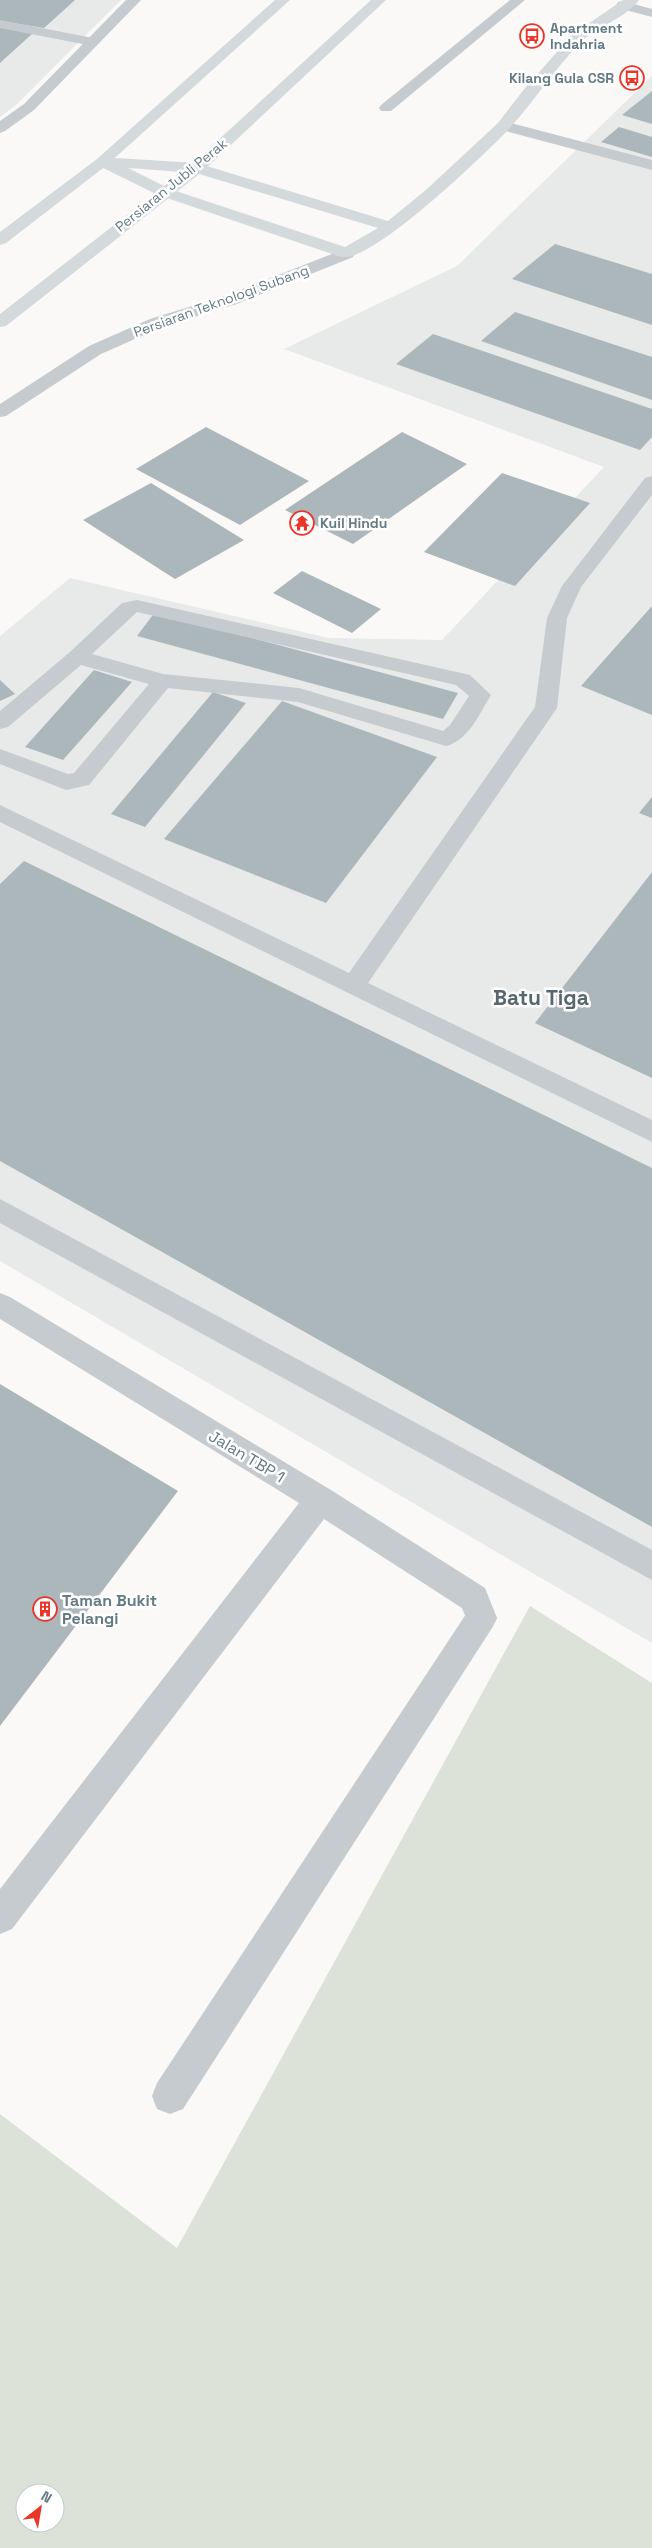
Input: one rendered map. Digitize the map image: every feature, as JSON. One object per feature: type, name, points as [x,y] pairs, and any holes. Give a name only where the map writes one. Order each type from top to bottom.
[{"type":"main road","points":[[0,240],[102,162],[283,0]]},
{"type":"main road","name":"Persiaran Jubli Perak","points":[[0,322],[197,168],[379,0]]},
{"type":"main road","name":"Persiaran Teknologi Subang","points":[[347,253],[391,227],[433,192],[504,126],[530,91],[577,38],[628,2]]},
{"type":"main road","points":[[102,162],[197,168],[391,227]]},
{"type":"main road","points":[[102,162],[164,192],[347,253]]},
{"type":"street","points":[[0,128],[29,106],[134,0]]},
{"type":"street","points":[[386,108],[518,0]]},
{"type":"street","points":[[628,2],[652,12]]},
{"type":"street","points":[[0,24],[93,42]]},
{"type":"street","points":[[504,126],[652,165]]},
{"type":"street","name":"Persiaran Teknologi Subang","points":[[0,412],[95,350],[156,323],[231,300],[347,253]]},
{"type":"street","points":[[353,986],[546,708],[557,618],[560,610],[572,586],[652,482]]},
{"type":"street","points":[[0,722],[77,657],[130,607],[137,606],[463,680],[480,695],[458,730],[446,739],[299,695],[163,681],[77,657]]},
{"type":"street","points":[[0,756],[66,782],[81,780],[163,681]]},
{"type":"street","points":[[5,823],[353,986],[652,1132]]},
{"type":"street","points":[[0,1210],[652,1566]]},
{"type":"street","name":"Jalan TBP 1","points":[[0,1305],[320,1500],[474,1598],[481,1618],[170,2096]]},
{"type":"street","points":[[0,1917],[320,1500]]},
{"type":"shaded area","points":[[0,0],[121,0],[16,105],[0,117]]},
{"type":"shaded area","points":[[652,76],[652,1643],[0,1261],[0,636],[70,578],[329,638],[442,640],[604,467],[284,349],[457,266]]},
{"type":"shaded area","points":[[530,1606],[652,1683],[652,2548],[0,2548],[0,2114],[177,2248]]},
{"type":"building","points":[[0,0],[75,0],[44,28],[0,21]]},
{"type":"building","points":[[0,27],[33,33],[0,63]]},
{"type":"building","points":[[652,91],[652,124],[622,115]]},
{"type":"building","points":[[619,127],[652,137],[652,157],[601,142]]},
{"type":"building","points":[[555,244],[652,274],[652,325],[512,279]]},
{"type":"building","points":[[515,312],[652,357],[652,400],[481,341]]},
{"type":"building","points":[[433,334],[652,409],[652,437],[640,450],[396,364]]},
{"type":"building","points":[[206,427],[309,481],[240,525],[136,469]]},
{"type":"building","points":[[402,432],[467,464],[353,544],[285,510]]},
{"type":"building","points":[[502,473],[590,503],[515,586],[424,552]]},
{"type":"building","points":[[151,483],[244,540],[175,579],[83,520]]},
{"type":"building","points":[[302,571],[381,609],[352,633],[273,593]]},
{"type":"building","points":[[652,606],[652,715],[581,686]]},
{"type":"building","points":[[155,612],[458,693],[443,719],[137,636]]},
{"type":"building","points":[[94,670],[132,682],[63,760],[25,747]]},
{"type":"building","points":[[0,680],[15,694],[0,701]]},
{"type":"building","points":[[213,692],[246,703],[145,827],[111,814]]},
{"type":"building","points":[[282,701],[437,757],[326,903],[164,839]]},
{"type":"building","points":[[652,797],[652,818],[639,813]]},
{"type":"building","points":[[24,861],[652,1168],[652,1527],[0,1161],[0,884]]},
{"type":"building","points":[[652,872],[652,1078],[535,1023]]},
{"type":"building","name":"Taman Bukit Pelangi","points":[[0,1384],[178,1491],[0,1726]]},
{"type":"place","name":"Apartment Indahria","points":[[532,36]]},
{"type":"place","name":"Kilang Gula CSR","points":[[632,78]]},
{"type":"place","name":"Kuil Hindu","points":[[302,523]]},
{"type":"place","name":"Taman Bukit Pelangi","points":[[45,1609]]},
{"type":"district","name":"Batu Tiga","points":[[541,998]]}]
